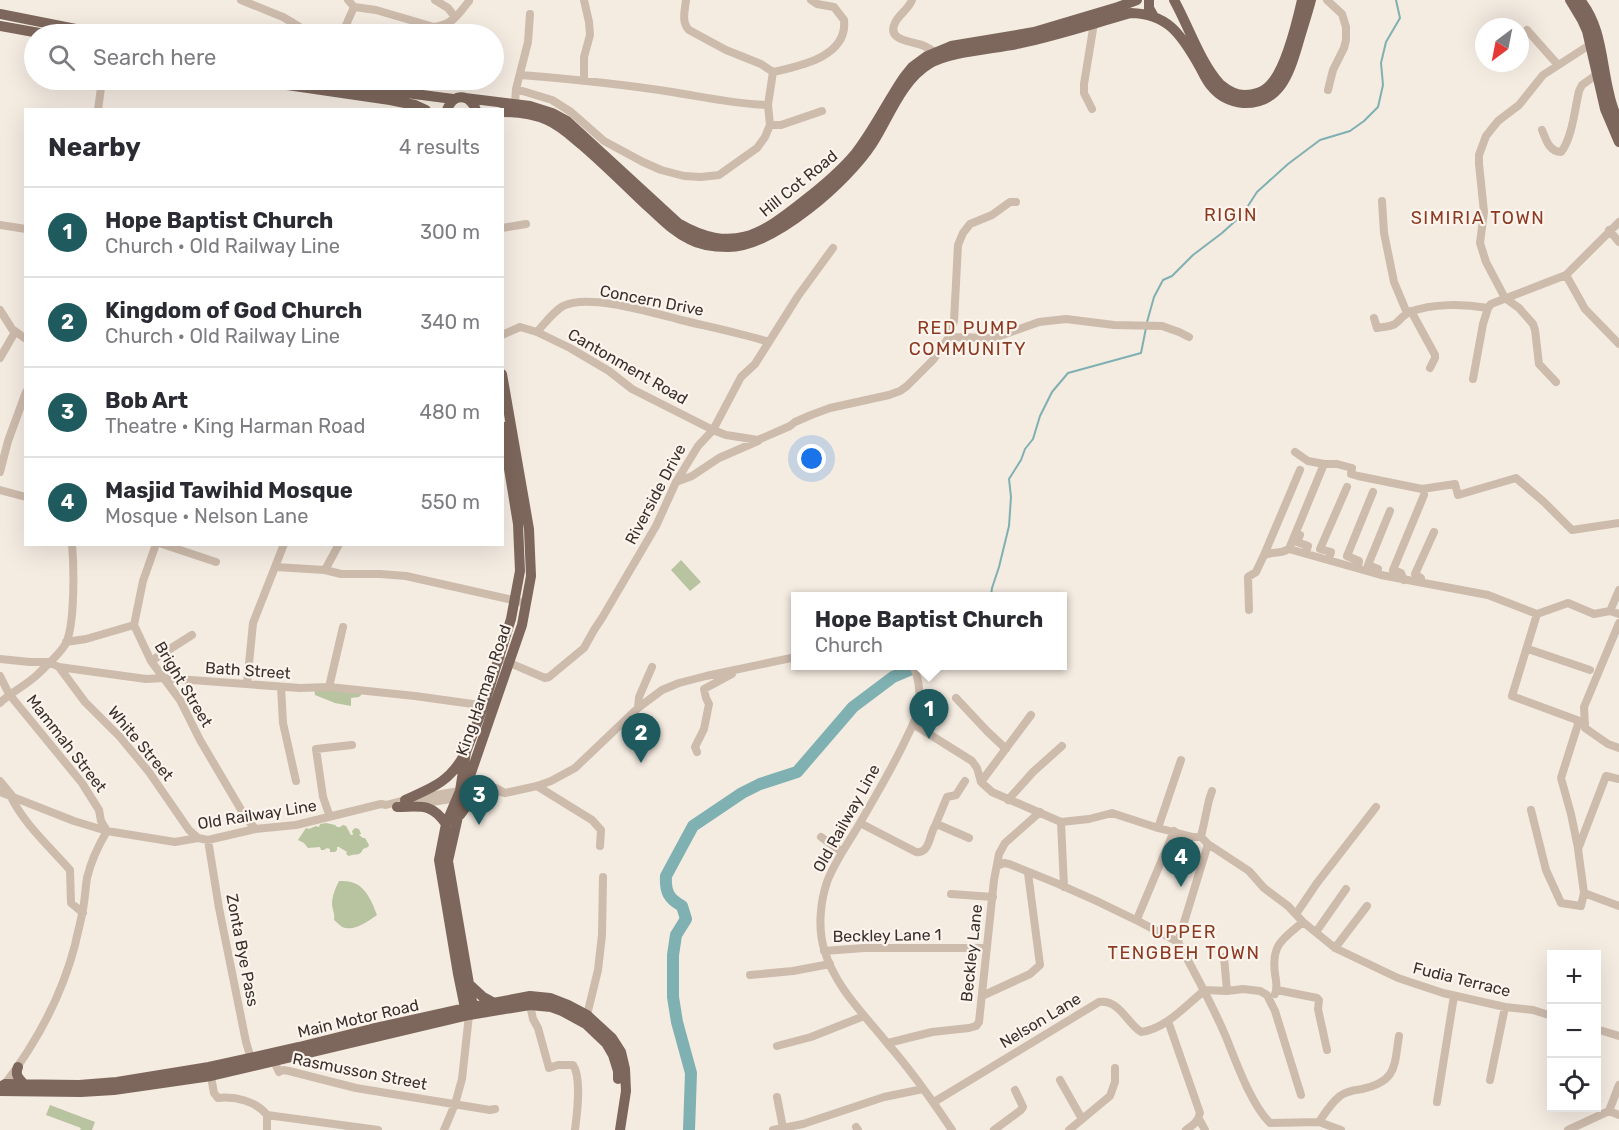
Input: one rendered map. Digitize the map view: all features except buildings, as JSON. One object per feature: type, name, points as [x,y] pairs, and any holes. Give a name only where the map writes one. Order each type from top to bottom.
[{"type":"main road","name":"Hill Cot Road","points":[[398,90],[453,99],[457,97],[515,103],[552,113],[567,121],[678,223],[712,238],[744,237],[764,230],[831,180],[865,140],[912,67],[927,56],[951,46],[1034,32],[1116,3],[1137,0]]},
{"type":"main road","points":[[1149,0],[1149,8],[1177,32],[1210,85],[1229,100],[1248,103],[1267,98],[1283,83],[1290,70],[1311,0]]},
{"type":"main road","points":[[1175,1],[1199,50],[1217,80],[1226,89],[1248,95],[1264,90],[1276,77],[1302,0]]},
{"type":"main road","points":[[1570,0],[1582,20],[1591,44],[1605,110],[1619,142]]},
{"type":"main road","points":[[1580,0],[1590,15],[1600,42],[1609,93],[1619,124]]},
{"type":"main road","points":[[1157,17],[1169,16],[1175,11],[1175,1]]},
{"type":"main road","name":"Hill Cot Road","points":[[504,112],[531,114],[548,120],[566,131],[671,228],[689,239],[706,245],[729,247],[746,245],[781,229],[832,189],[872,145],[904,90],[927,65],[953,55],[1022,44],[1131,13],[1157,17]]},
{"type":"main road","points":[[0,14],[50,24]]},
{"type":"main road","points":[[0,26],[24,30]]},
{"type":"main road","points":[[324,90],[390,100],[422,108]]},
{"type":"main road","points":[[465,98],[475,108]]},
{"type":"main road","points":[[448,108],[453,99]]},
{"type":"main road","name":"King Harman Road","points":[[504,393],[512,488]]},
{"type":"main road","name":"King Harman Road","points":[[470,1012],[448,890],[451,823],[476,760],[489,706],[504,660],[522,625],[521,603],[531,576],[529,529],[512,488],[504,438]]},
{"type":"main road","name":"King Harman Road","points":[[461,795],[466,752],[489,706]]},
{"type":"main road","points":[[401,804],[446,780],[459,765],[466,752]]},
{"type":"main road","points":[[401,804],[430,808],[451,823],[467,804],[485,791],[474,781],[476,760]]},
{"type":"main road","points":[[445,1014],[466,988],[495,1003]]},
{"type":"main road","name":"Main Motor Road","points":[[2,1087],[81,1092],[114,1090],[252,1062],[530,996],[550,998],[568,1005],[587,1015],[612,1038],[621,1052],[625,1069],[626,1091],[620,1130]]},
{"type":"main road","name":"Main Motor Road","points":[[373,1033],[445,1014],[530,1005],[551,1007],[574,1016],[606,1043],[613,1055],[618,1071],[619,1091],[613,1130]]},
{"type":"main road","points":[[18,1067],[17,1076],[23,1083]]},
{"type":"main road","name":"Main Motor Road","points":[[2,1087],[23,1083],[79,1085],[210,1071]]},
{"type":"street","points":[[241,0],[295,24]]},
{"type":"street","points":[[435,0],[448,8],[455,17]]},
{"type":"street","points":[[584,0],[590,35],[585,57],[584,81]]},
{"type":"street","points":[[686,0],[684,21],[689,30],[773,72],[804,65],[824,56],[838,42],[844,27],[844,20],[834,7],[817,4],[811,0]]},
{"type":"street","points":[[912,0],[894,23],[896,36],[936,52]]},
{"type":"street","points":[[1327,0],[1342,14],[1346,27],[1344,48],[1333,70],[1328,90]]},
{"type":"street","points":[[446,24],[469,1]]},
{"type":"street","points":[[345,24],[351,4],[424,24]]},
{"type":"street","points":[[515,103],[516,89],[528,42],[530,14]]},
{"type":"street","points":[[1092,109],[1084,93],[1084,84],[1094,23]]},
{"type":"street","points":[[1529,32],[1558,64]]},
{"type":"street","points":[[1556,382],[1539,364],[1533,324],[1519,308],[1505,298],[1486,262],[1480,243],[1484,212],[1479,155],[1486,136],[1498,121],[1519,105],[1543,75],[1591,44]]},
{"type":"street","points":[[516,89],[552,100],[571,112],[604,141],[661,170],[684,176],[701,177],[719,175],[757,148],[765,137],[770,125],[768,105],[773,72]]},
{"type":"street","points":[[520,75],[670,92],[725,102],[768,105]]},
{"type":"street","points":[[1542,130],[1551,149],[1561,152],[1569,135],[1579,91],[1582,85],[1596,75]]},
{"type":"street","points":[[98,108],[101,90]]},
{"type":"street","points":[[770,125],[782,125],[822,111]]},
{"type":"street","points":[[676,482],[692,476],[719,458],[795,422],[830,408],[900,391],[913,381],[929,365],[949,337],[954,321],[957,254],[960,238],[970,225],[992,215],[1010,202],[1016,201]]},
{"type":"street","points":[[1382,201],[1384,232],[1394,282],[1435,355],[1430,368]]},
{"type":"street","points":[[1473,379],[1482,324],[1491,304],[1566,275],[1619,222]]},
{"type":"street","points":[[504,228],[526,224]]},
{"type":"street","points":[[0,225],[24,230]]},
{"type":"street","points":[[1609,230],[1619,242]]},
{"type":"street","name":"Riverside Drive","points":[[504,660],[545,678],[584,648],[656,526],[676,482],[698,446],[713,430],[741,377],[755,364],[798,296],[833,248]]},
{"type":"street","points":[[1566,275],[1585,309],[1619,344]]},
{"type":"street","name":"Concern Drive","points":[[537,332],[554,313],[564,306],[595,302],[770,342]]},
{"type":"street","points":[[1374,318],[1377,328],[1394,324],[1409,312],[1447,305],[1488,308]]},
{"type":"street","points":[[0,310],[12,329],[24,338]]},
{"type":"street","points":[[949,337],[994,339],[1039,322],[1066,319],[1114,325],[1162,326],[1189,337]]},
{"type":"street","name":"Cantonment Road","points":[[504,334],[520,327],[537,332],[609,370],[632,389],[713,430],[726,435],[758,440]]},
{"type":"street","points":[[0,357],[15,332]]},
{"type":"street","points":[[0,472],[8,441],[24,397]]},
{"type":"street","points":[[1295,452],[1308,461],[1352,468],[1351,474],[1422,489],[1455,484],[1458,495],[1516,478],[1572,530],[1619,523]]},
{"type":"street","points":[[1264,555],[1280,554],[1289,549],[1324,464]]},
{"type":"street","points":[[1249,610],[1248,577],[1256,572],[1300,470]]},
{"type":"street","points":[[1306,553],[1308,546],[1297,542],[1323,479]]},
{"type":"street","points":[[1329,559],[1331,552],[1320,549],[1347,487]]},
{"type":"street","points":[[0,490],[24,496]]},
{"type":"street","points":[[1358,567],[1359,561],[1347,556],[1373,492]]},
{"type":"street","points":[[1404,579],[1401,573],[1393,570],[1424,495]]},
{"type":"street","points":[[1381,575],[1382,570],[1368,565],[1390,511]]},
{"type":"street","points":[[1420,582],[1421,578],[1415,573],[1434,532]]},
{"type":"street","points":[[0,702],[36,676],[66,642],[73,591],[72,546]]},
{"type":"street","points":[[66,642],[86,639],[134,625],[143,581],[155,546]]},
{"type":"street","points":[[168,546],[216,562]]},
{"type":"street","points":[[247,684],[253,623],[283,546]]},
{"type":"street","points":[[325,570],[338,546]]},
{"type":"street","points":[[1289,549],[1381,575],[1488,595],[1537,614],[1568,603],[1594,614],[1610,611],[1619,614]]},
{"type":"street","points":[[276,567],[325,570],[341,574],[406,576],[521,603]]},
{"type":"street","points":[[1610,611],[1619,590]]},
{"type":"street","points":[[1537,614],[1512,696],[1582,722],[1585,728],[1608,744],[1619,748]]},
{"type":"street","points":[[1531,810],[1546,870],[1561,903],[1581,906],[1584,893],[1578,849],[1561,778],[1582,722],[1584,707],[1619,623]]},
{"type":"street","name":"Bright Street","points":[[134,625],[151,661],[180,700],[200,740],[255,829]]},
{"type":"street","points":[[329,687],[343,627]]},
{"type":"street","points":[[151,661],[192,635]]},
{"type":"street","points":[[1528,649],[1590,670]]},
{"type":"street","name":"Old Railway Line","points":[[0,792],[64,818],[107,831],[175,842],[198,838],[208,840],[255,829],[296,825],[381,804],[387,809],[401,804],[485,791],[505,793],[551,781],[575,768],[638,708],[662,690],[679,683],[791,658]]},
{"type":"street","name":"Bath Street","points":[[0,659],[49,662],[59,667],[146,679],[164,678],[300,688],[329,687],[489,706]]},
{"type":"street","points":[[638,708],[639,698],[652,666]]},
{"type":"street","name":"White Street","points":[[59,667],[85,702],[120,737],[149,772],[189,830],[198,838]]},
{"type":"street","points":[[697,752],[694,747],[704,729],[710,704],[704,689],[742,668]]},
{"type":"street","name":"Old Railway Line","points":[[915,670],[918,675],[917,715],[900,751],[827,882],[823,897],[820,931],[824,951],[848,996],[888,1043],[933,1102],[949,1129]]},
{"type":"street","name":"Mammah Street","points":[[0,676],[9,694],[82,783],[99,810],[101,821],[107,831]]},
{"type":"street","points":[[281,687],[284,730],[296,781]]},
{"type":"street","points":[[956,698],[1006,749]]},
{"type":"street","points":[[981,782],[1031,715]]},
{"type":"street","points":[[913,724],[972,761],[977,768],[981,782],[992,792],[1061,822],[1089,819],[1112,813],[1205,840],[1249,871],[1264,888],[1335,948],[1367,906]]},
{"type":"street","points":[[330,817],[323,797],[316,749],[352,745]]},
{"type":"street","points":[[1008,800],[1033,772],[1062,746]]},
{"type":"street","points":[[1158,828],[1181,760]]},
{"type":"street","points":[[1578,849],[1606,776],[1619,779]]},
{"type":"street","points":[[0,781],[13,797],[19,813],[26,822],[70,870],[71,903],[83,913]]},
{"type":"street","points":[[860,823],[921,853],[925,851],[947,797],[956,795],[965,781]]},
{"type":"street","points":[[537,786],[592,820],[601,830],[600,846]]},
{"type":"street","points":[[1178,942],[1205,840],[1212,791]]},
{"type":"street","points":[[1296,914],[1307,896],[1376,807]]},
{"type":"street","name":"Beckley Lane","points":[[888,1043],[932,1032],[976,1026],[979,1022],[999,854],[1005,843],[1040,812]]},
{"type":"street","points":[[1061,822],[1064,887]]},
{"type":"street","points":[[936,825],[969,838]]},
{"type":"street","points":[[2,1087],[38,1035],[64,979],[83,913],[87,878],[98,846],[107,831]]},
{"type":"street","points":[[1137,919],[1174,831]]},
{"type":"street","points":[[821,837],[842,852]]},
{"type":"street","name":"Zonta Bye Pass","points":[[208,840],[219,908],[252,1062]]},
{"type":"street","points":[[997,866],[1004,863],[1009,864],[1064,887],[1137,919],[1178,942],[1204,990],[1263,1115],[1270,1123],[1319,1122],[1341,1130]]},
{"type":"street","points":[[982,996],[1030,974],[1040,965],[1028,873]]},
{"type":"street","points":[[587,1015],[598,970],[602,935],[603,878]]},
{"type":"street","points":[[1316,932],[1346,889]]},
{"type":"street","points":[[1584,893],[1619,906]]},
{"type":"street","points":[[951,894],[993,897]]},
{"type":"street","points":[[1271,1002],[1277,990],[1274,972],[1276,949],[1281,941],[1303,922]]},
{"type":"street","name":"Beckley Lane 1","points":[[824,951],[864,948],[987,948]]},
{"type":"street","name":"Fudia Terrace","points":[[1335,948],[1398,978],[1454,996],[1505,1007],[1533,1010],[1547,1015]]},
{"type":"street","points":[[1224,957],[1227,991]]},
{"type":"street","points":[[750,975],[793,971],[830,964]]},
{"type":"street","points":[[1204,990],[1260,991],[1266,996],[1275,1011],[1301,1095]]},
{"type":"street","name":"Nelson Lane","points":[[933,1102],[1099,1002],[1115,1005],[1142,1032],[1150,1031],[1167,1021],[1204,990]]},
{"type":"street","points":[[1277,990],[1319,1000],[1318,1009],[1327,1050]]},
{"type":"street","points":[[1437,1102],[1454,996]]},
{"type":"street","points":[[530,1005],[549,1068],[558,1065],[575,1067],[578,1082],[575,1130]]},
{"type":"street","points":[[1490,1080],[1505,1007]]},
{"type":"street","points":[[444,1130],[462,1079],[470,1012]]},
{"type":"street","points":[[777,1046],[811,1037],[864,1016]]},
{"type":"street","points":[[1167,1021],[1200,1113],[1196,1124],[1186,1130]]},
{"type":"street","points":[[1601,1031],[1619,1036]]},
{"type":"street","points":[[1319,1122],[1340,1096],[1383,1082],[1393,1070],[1399,1036]]},
{"type":"street","name":"Rasmusson Street","points":[[272,1057],[279,1072],[290,1071],[356,1088],[455,1104]]},
{"type":"street","points":[[1069,1130],[1110,1096],[1115,1083],[1115,1068]]},
{"type":"street","points":[[210,1071],[214,1093],[218,1098],[227,1097],[262,1108],[267,1114],[267,1130]]},
{"type":"street","points":[[1059,1080],[1082,1119]]},
{"type":"street","points":[[1568,1130],[1609,1111],[1619,1085]]},
{"type":"street","points":[[773,1130],[803,1124],[884,1097],[923,1089]]},
{"type":"street","points":[[994,1130],[1023,1107],[1015,1090]]},
{"type":"street","points":[[777,1097],[783,1128]]},
{"type":"street","points":[[455,1104],[495,1109]]},
{"type":"street","points":[[1609,1111],[1619,1115]]},
{"type":"street","points":[[267,1114],[378,1130]]},
{"type":"street","points":[[1199,1119],[1205,1130]]},
{"type":"green space","points":[[681,560],[701,582],[690,591],[671,570]]},
{"type":"green space","points":[[314,688],[363,693],[359,697],[351,698],[351,706],[335,703],[315,695]]},
{"type":"green space","points":[[326,823],[337,827],[346,826],[351,835],[355,828],[359,829],[361,834],[359,835],[365,838],[368,847],[359,854],[349,856],[339,847],[335,852],[330,852],[327,848],[321,850],[320,847],[308,848],[298,840],[306,828],[319,827],[320,824]]},
{"type":"green space","points":[[339,881],[352,882],[362,888],[377,915],[351,928],[342,927],[334,920],[332,905]]},
{"type":"green space","points":[[50,1105],[95,1122],[92,1130],[80,1130],[81,1128],[46,1115]]},
{"type":"waterway","points":[[1147,322],[1154,297],[1163,280],[1172,276],[1193,255],[1242,215],[1257,192],[1288,164],[1320,140],[1350,131],[1378,107],[1383,85],[1381,63],[1386,42],[1400,18],[1396,0]]},
{"type":"waterway","points":[[992,592],[1009,526],[1011,497],[1009,479],[1033,439],[1040,416],[1052,392],[1068,373],[1141,353],[1146,328]]},
{"type":"waterway","points":[[689,1130],[691,1073],[677,1022],[673,997],[673,955],[676,935],[686,919],[682,906],[669,894],[666,876],[693,826],[742,793],[760,784],[797,772],[853,707],[893,677],[910,670]]},
{"type":"place","name":"Hope Baptist Church","points":[[929,739]]},
{"type":"place","name":"Kingdom of God Church","points":[[641,763]]},
{"type":"place","name":"Bob Art","points":[[479,825]]},
{"type":"place","name":"Masjid Tawihid Mosque","points":[[1181,887]]},
{"type":"district","name":"RIGIN","points":[[1231,215]]},
{"type":"district","name":"SIMIRIA TOWN","points":[[1478,218]]},
{"type":"district","name":"RED PUMP COMMUNITY","points":[[968,338]]},
{"type":"district","name":"UPPER TENGBEH TOWN","points":[[1184,942]]}]
